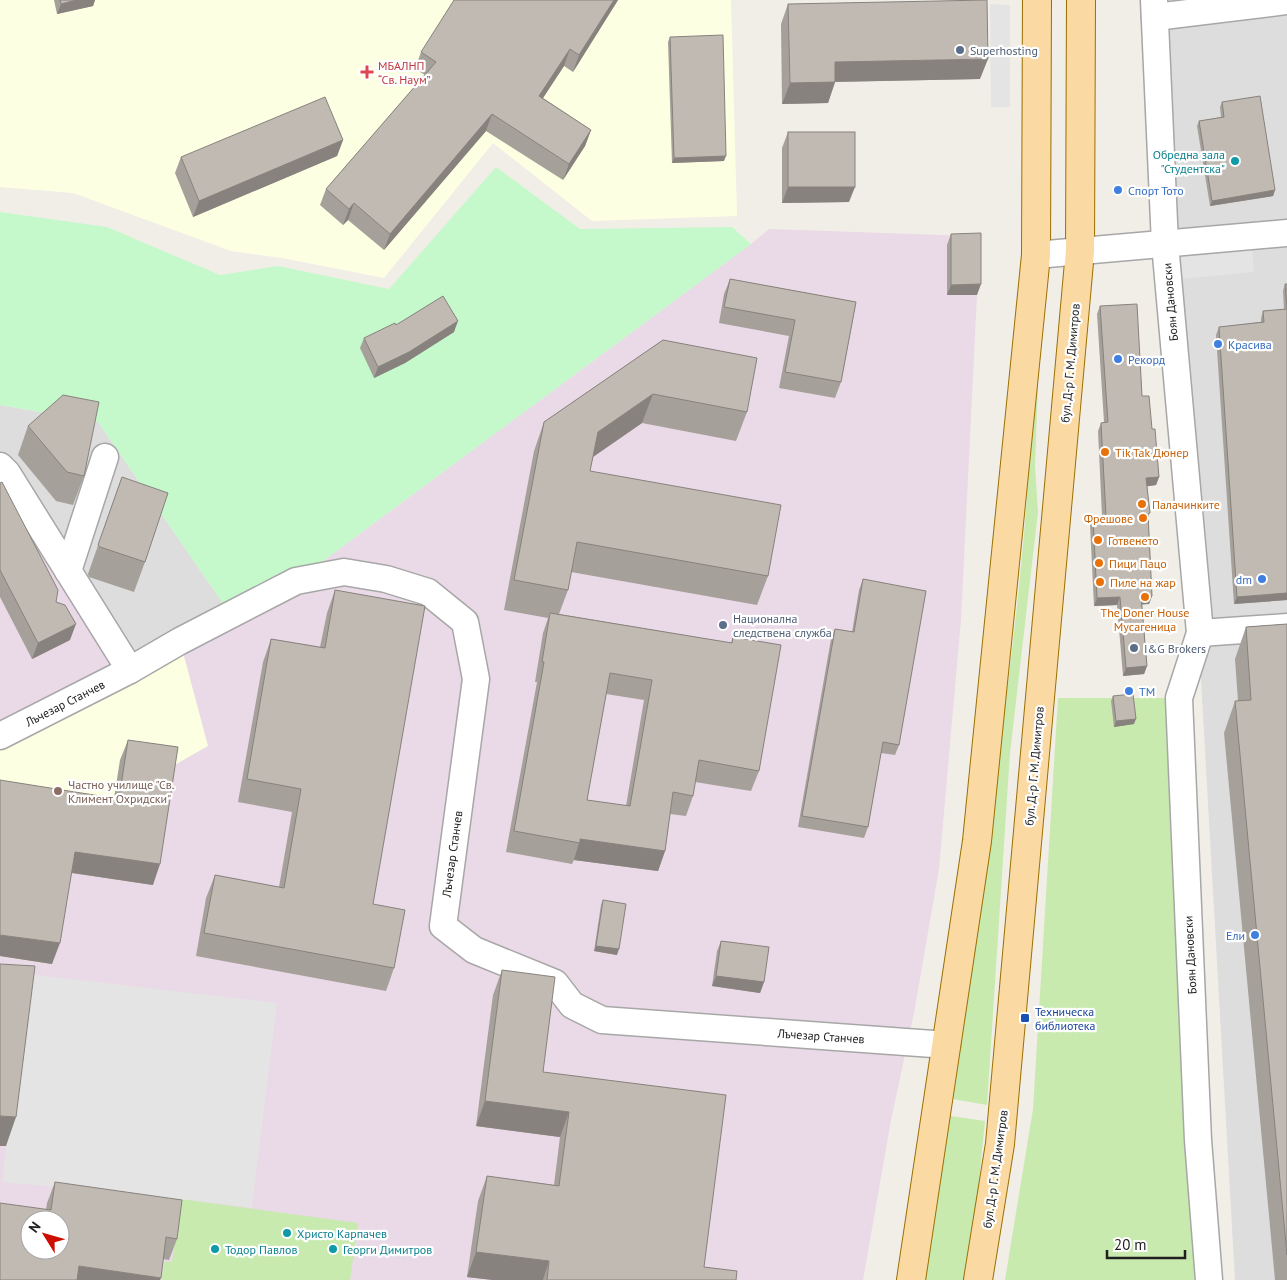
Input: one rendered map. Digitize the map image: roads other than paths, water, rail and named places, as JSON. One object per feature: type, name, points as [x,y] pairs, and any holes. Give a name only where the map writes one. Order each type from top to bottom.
[{"type":"main road","points":[[911,1280],[977,841],[1036,255],[1037,0]]},
{"type":"main road","name":"бул. Д-р Г. М. Димитров","points":[[978,1280],[1002,1119],[1080,251],[1081,0]]},
{"type":"street","points":[[1154,8],[1287,1]]},
{"type":"street","name":"Боян Дановски","points":[[1154,8],[1165,244],[1200,633],[1179,698],[1198,1140],[1209,1280]]},
{"type":"street","points":[[1036,255],[1287,233]]},
{"type":"street","points":[[68,571],[105,457]]},
{"type":"street","points":[[0,466],[7,473],[130,670]]},
{"type":"street","name":"Лъчезар Станчев","points":[[0,736],[130,670],[180,641],[296,581],[344,572],[386,578],[428,592],[466,622],[476,679],[443,926],[474,950],[556,983],[572,1005],[602,1020],[947,1045]]},
{"type":"street","points":[[1200,633],[1287,627]]},
{"type":"place","name":"Superhosting","points":[[960,50]]},
{"type":"place","name":"MБАЛНП “Св. Наум”","points":[[367,72]]},
{"type":"place","name":"Обредна зала \"Студентска\"","points":[[1235,161]]},
{"type":"place","name":"Спорт Тото","points":[[1118,190]]},
{"type":"place","name":"Красива","points":[[1218,344]]},
{"type":"place","name":"Рекорд","points":[[1118,359]]},
{"type":"place","name":"Tik Tak Дюнер","points":[[1105,452]]},
{"type":"place","name":"Палачинките","points":[[1142,504]]},
{"type":"place","name":"Фрешове","points":[[1143,518]]},
{"type":"place","name":"Готвенето","points":[[1098,540]]},
{"type":"place","name":"Пици Пацо","points":[[1099,563]]},
{"type":"place","name":"dm","points":[[1262,579]]},
{"type":"place","name":"Пиле на жар","points":[[1100,582]]},
{"type":"place","name":"The Doner House Мусагеница","points":[[1145,597]]},
{"type":"place","name":"Национална следствена служба","points":[[723,625]]},
{"type":"place","name":"I&G Brokers","points":[[1134,648]]},
{"type":"place","name":"TM","points":[[1129,691]]},
{"type":"place","name":"Частно училище \"Св. Климент Охридски\"","points":[[58,791]]},
{"type":"place","name":"Ели","points":[[1255,935]]},
{"type":"place","name":"Техническа библиотека","points":[[1025,1018]]},
{"type":"place","name":"Христо Карпачев","points":[[287,1233]]},
{"type":"place","name":"Тодор Павлов","points":[[215,1249]]},
{"type":"place","name":"Георги Димитров","points":[[333,1249]]}]
